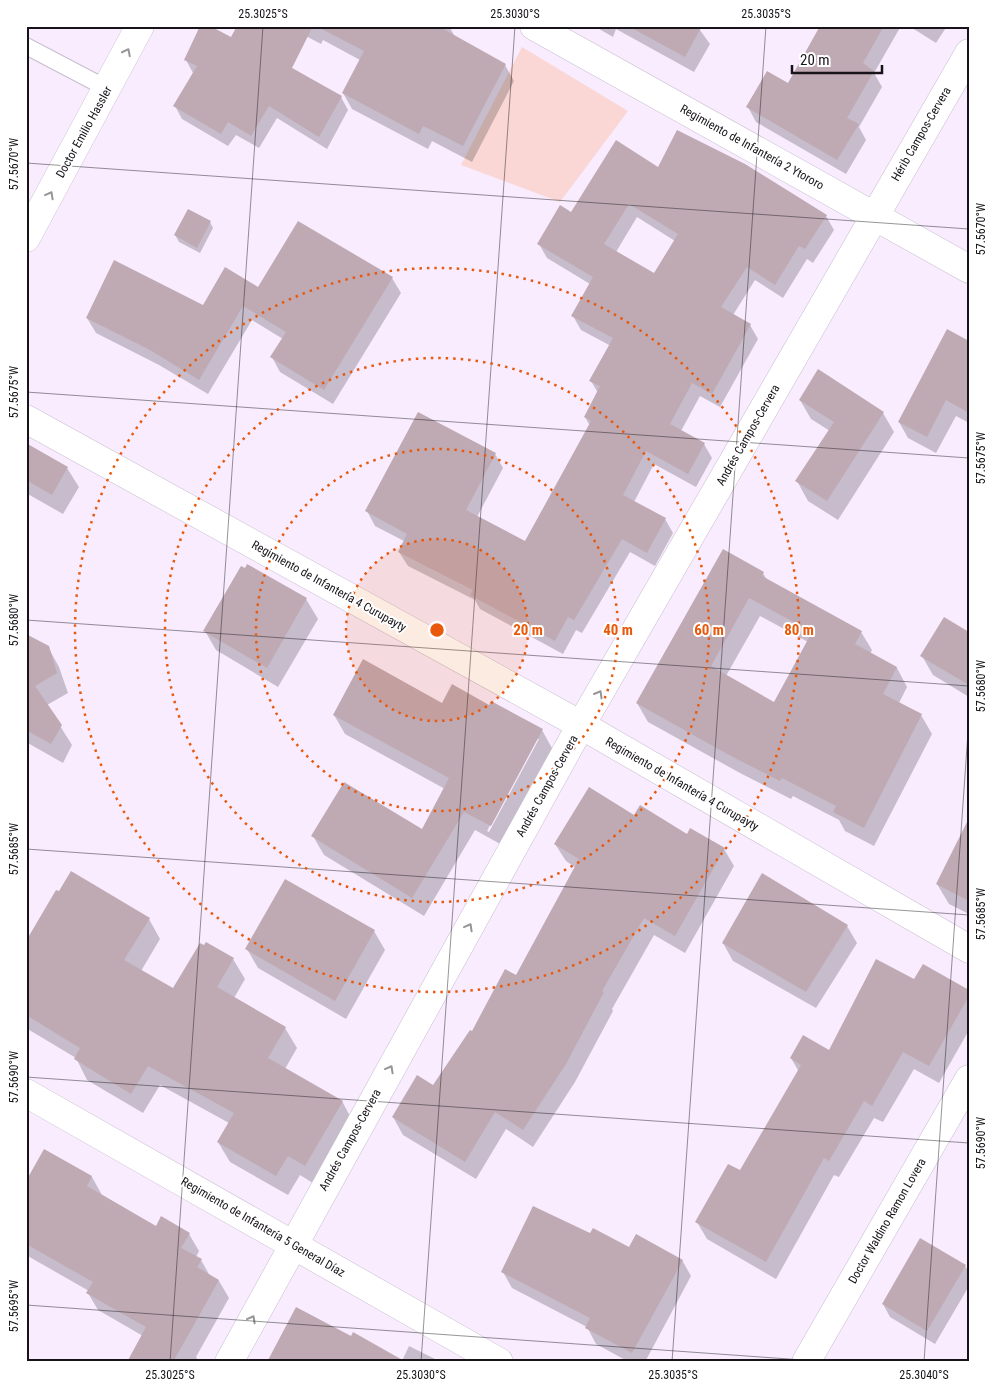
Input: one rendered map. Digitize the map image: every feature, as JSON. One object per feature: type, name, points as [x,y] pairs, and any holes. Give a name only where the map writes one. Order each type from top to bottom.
[{"type":"street","name":"Doctor Emilio Hassler","points":[[26,238],[108,89],[140,26]]},
{"type":"street","name":"Regimiento de Infantería 2 Ytororo","points":[[534,26],[969,269]]},
{"type":"street","name":"Hérib Campos-Cervera","points":[[874,215],[969,53]]},
{"type":"street","name":"Andrés Campos-Cervera","points":[[229,1362],[581,725],[874,215]]},
{"type":"street","name":"Regimiento de Infantería 4 Curupayty","points":[[26,419],[581,725],[969,949]]},
{"type":"street","name":"Doctor Waldino Ramon Lovera","points":[[806,1362],[969,1080]]},
{"type":"street","name":"Regimiento de Infantería 5 General Díaz","points":[[26,1093],[499,1362]]},
{"type":"lane","points":[[26,46],[108,89]]},
{"type":"shaded area","points":[[522,47],[628,111],[560,202],[461,165]]},
{"type":"building","points":[[200,26],[210,26],[231,37],[237,26],[313,26],[292,68],[342,96],[319,137],[269,106],[251,136],[228,122],[221,134],[173,106],[197,66],[184,60]]},
{"type":"building","points":[[316,26],[438,26],[506,64],[463,146],[423,126],[419,134],[342,93],[364,51]]},
{"type":"building","points":[[628,26],[702,26],[685,57]]},
{"type":"building","points":[[820,26],[884,26],[863,63],[874,71],[847,118],[859,124],[837,160],[746,107],[767,71],[788,83]]},
{"type":"building","points":[[677,130],[745,164],[827,215],[805,249],[799,246],[775,285],[747,267],[721,307],[751,324],[712,394],[692,383],[670,424],[705,443],[688,474],[646,451],[623,495],[666,518],[647,553],[622,539],[574,620],[568,617],[555,641],[470,595],[473,590],[398,552],[407,534],[365,511],[418,412],[496,453],[466,510],[525,541],[591,421],[584,417],[600,386],[589,381],[613,338],[571,316],[593,277],[537,244],[560,205],[571,212],[616,140],[658,167]],"holes":[[[629,204],[678,234],[654,273],[604,244]]]},
{"type":"building","points":[[188,209],[211,221],[197,248],[174,235]]},
{"type":"building","points":[[298,221],[393,277],[324,390],[270,357],[286,332],[243,306],[199,380],[150,350],[86,318],[114,260],[203,305],[225,267],[258,287]]},
{"type":"building","points":[[947,329],[969,341],[969,413],[946,400],[927,437],[898,422]]},
{"type":"building","points":[[818,369],[884,412],[827,501],[795,481],[834,422],[799,400]]},
{"type":"building","points":[[26,443],[68,467],[52,495],[26,480]]},
{"type":"building","points":[[723,549],[764,572],[762,576],[862,631],[855,644],[897,667],[883,694],[922,714],[864,828],[833,812],[836,806],[782,778],[780,781],[729,755],[636,703]],"holes":[[[749,598],[812,632],[774,702],[711,666]]]},
{"type":"building","points":[[247,564],[307,598],[267,668],[203,631],[241,566],[245,568]]},
{"type":"building","points":[[944,617],[969,632],[969,685],[920,656]]},
{"type":"building","points":[[26,634],[49,646],[57,673],[35,686],[62,725],[51,744],[26,730]]},
{"type":"building","points":[[363,659],[442,703],[452,684],[489,705],[491,701],[543,729],[491,826],[464,812],[412,898],[311,836],[344,782],[422,829],[449,778],[333,715]]},
{"type":"building","points":[[589,787],[634,815],[640,805],[687,834],[690,828],[725,848],[675,936],[644,918],[602,991],[604,992],[566,1064],[523,1130],[495,1112],[465,1162],[392,1117],[417,1075],[433,1085],[470,1030],[472,1031],[505,969],[516,975],[579,859],[554,844]]},
{"type":"building","points":[[969,818],[969,901],[936,884]]},
{"type":"building","points":[[71,871],[150,918],[124,960],[173,988],[200,943],[204,945],[206,942],[234,958],[217,987],[286,1027],[268,1058],[343,1101],[305,1166],[288,1156],[276,1176],[217,1142],[234,1113],[148,1066],[131,1094],[74,1059],[80,1048],[26,1015],[26,941],[56,890],[59,891]]},
{"type":"building","points":[[762,873],[848,925],[806,992],[722,943]]},
{"type":"building","points":[[285,879],[375,930],[335,1001],[245,949]]},
{"type":"building","points":[[876,959],[914,979],[923,964],[969,990],[969,996],[929,1066],[903,1052],[872,1106],[864,1101],[829,1161],[824,1158],[766,1262],[695,1222],[728,1164],[740,1170],[801,1065],[790,1058],[803,1035],[829,1050]]},
{"type":"building","points":[[44,1149],[92,1176],[87,1186],[156,1226],[161,1216],[190,1233],[181,1248],[202,1259],[197,1267],[219,1280],[173,1362],[127,1362],[146,1327],[86,1293],[93,1282],[26,1244],[26,1181]]},
{"type":"building","points":[[533,1206],[590,1233],[593,1228],[629,1247],[636,1234],[683,1260],[632,1353],[585,1328],[590,1318],[501,1272]]},
{"type":"building","points":[[920,1238],[966,1265],[927,1331],[882,1304]]},
{"type":"building","points":[[296,1307],[351,1336],[353,1332],[406,1362],[267,1362]]}]
